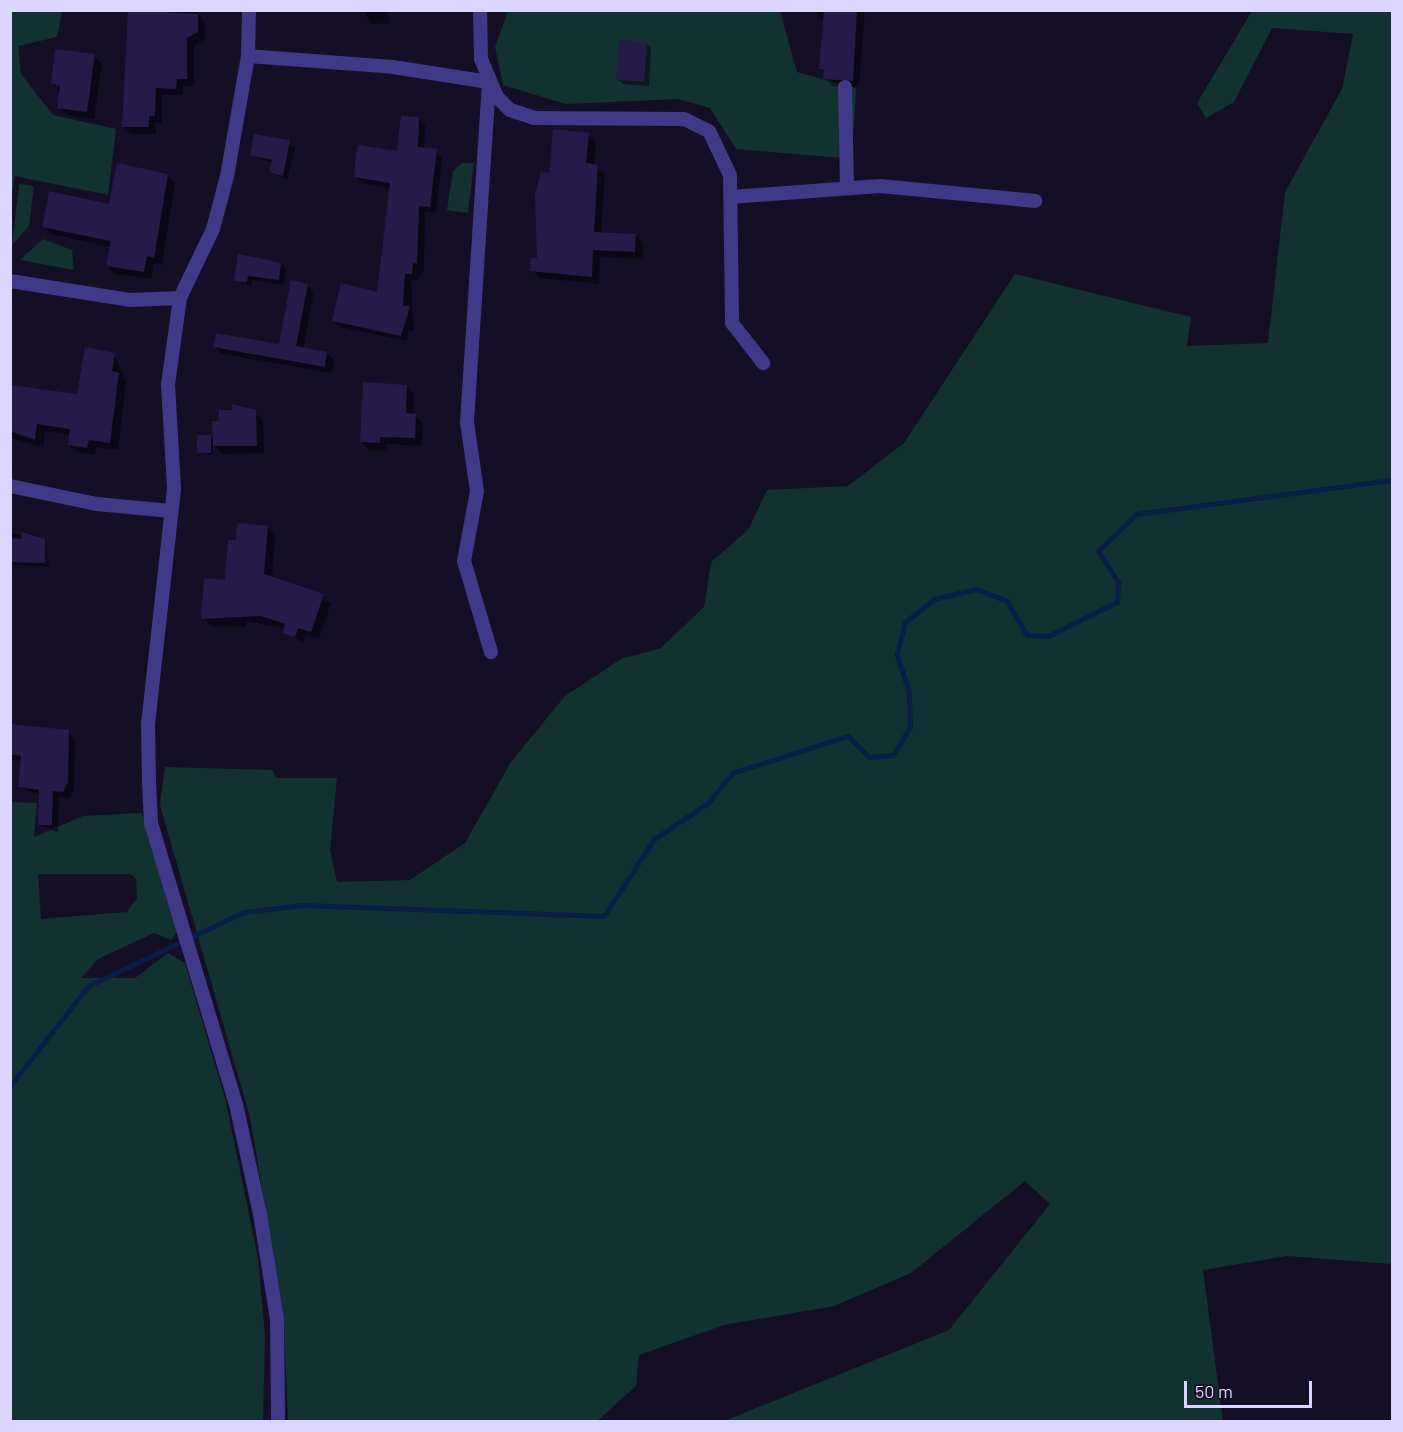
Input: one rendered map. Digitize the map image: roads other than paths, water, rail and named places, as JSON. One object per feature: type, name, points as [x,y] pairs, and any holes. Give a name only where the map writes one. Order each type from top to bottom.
[{"type":"street","points":[[249,10],[248,56],[216,220],[180,298],[168,384],[171,512],[148,724],[149,782],[151,823],[236,1104],[260,1214],[278,1319],[278,1422]]},
{"type":"street","points":[[480,10],[481,59],[489,81],[510,110],[534,118],[660,117],[698,123],[723,154],[731,197],[732,323],[763,363]]},
{"type":"street","points":[[248,56],[393,67],[489,81]]},
{"type":"street","points":[[489,81],[467,422],[477,491],[464,561],[491,652]]},
{"type":"street","points":[[845,87],[847,188]]},
{"type":"street","points":[[731,197],[847,188],[952,189],[1035,201]]},
{"type":"street","points":[[10,281],[130,300],[180,298]]},
{"type":"street","points":[[10,486],[97,504],[171,512]]},
{"type":"waterway","points":[[10,1086],[88,986],[244,912],[303,905],[604,916],[654,839],[708,803],[732,773],[848,736],[869,757],[893,755],[910,727],[909,692],[897,654],[905,622],[934,599],[976,589],[1007,601],[1027,635],[1048,636],[1117,602],[1118,582],[1098,551],[1136,514],[1392,480]]}]
